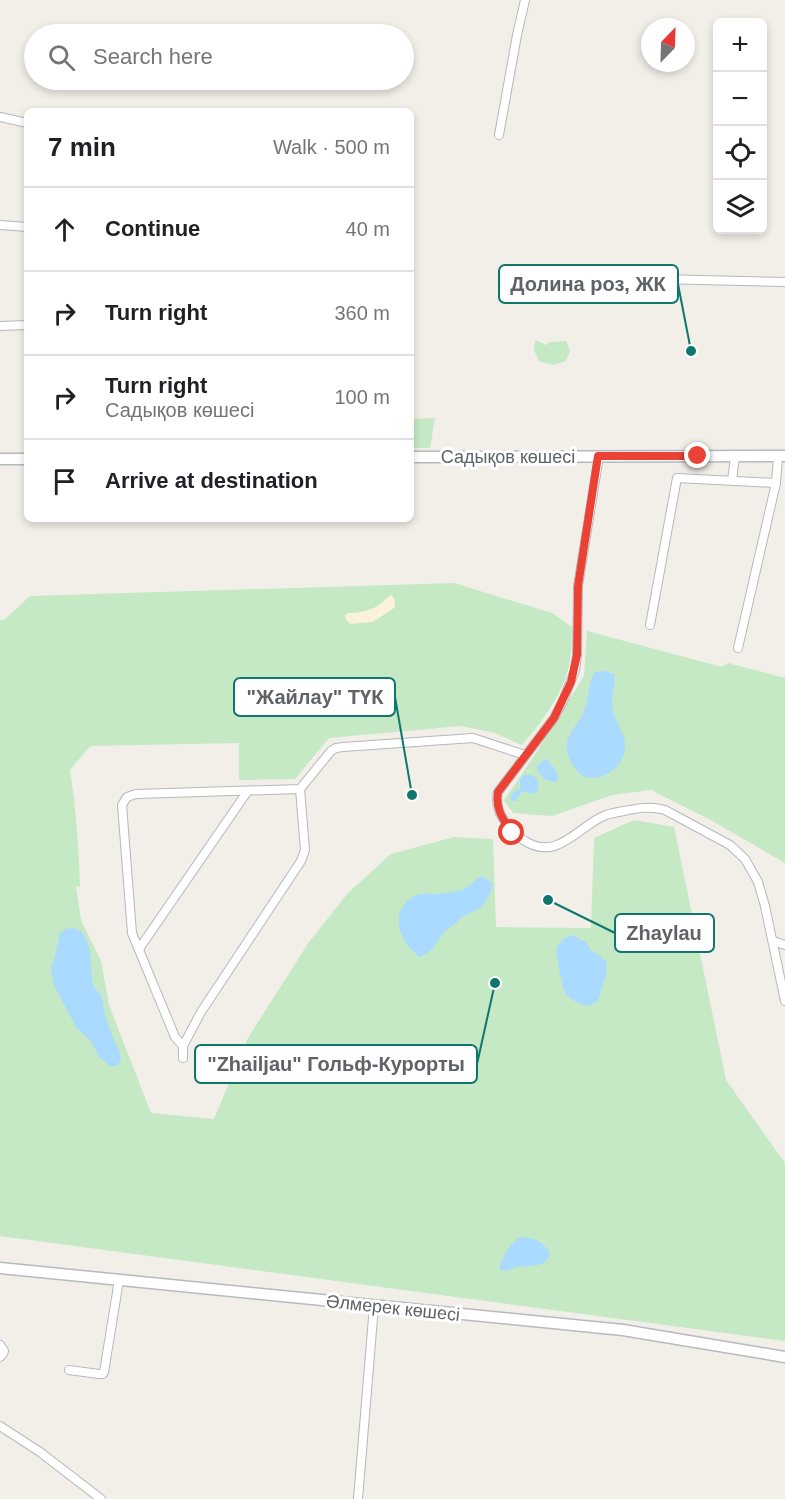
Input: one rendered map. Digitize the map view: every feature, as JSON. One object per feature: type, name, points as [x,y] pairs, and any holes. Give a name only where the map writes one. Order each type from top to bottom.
[{"type":"street","points":[[499,135],[525,0]]},
{"type":"street","points":[[0,117],[24,122]]},
{"type":"street","points":[[0,225],[24,227]]},
{"type":"street","points":[[615,278],[785,282]]},
{"type":"street","points":[[0,326],[24,325]]},
{"type":"street","points":[[598,456],[578,586],[577,655],[574,670],[554,718],[498,792],[496,801],[498,810],[512,833],[538,848],[554,846],[574,837],[586,826],[606,815],[645,807],[665,810],[730,844],[745,859],[758,882],[785,1001]]},
{"type":"street","points":[[732,481],[735,456]]},
{"type":"street","points":[[738,648],[781,456]]},
{"type":"street","name":"Садықов көшесі","points":[[414,457],[781,456]]},
{"type":"street","points":[[0,459],[24,459]]},
{"type":"street","points":[[650,625],[676,478],[776,483]]},
{"type":"street","points":[[183,1058],[183,1046],[201,1012],[301,861],[305,850],[300,789],[331,751],[343,747],[473,738],[525,755]]},
{"type":"street","points":[[183,1046],[176,1037],[132,933],[122,804],[127,797],[136,794],[300,789]]},
{"type":"street","points":[[139,949],[247,792]]},
{"type":"street","points":[[773,941],[785,945]]},
{"type":"street","name":"Әлмерек көшесі","points":[[0,1268],[622,1330],[785,1356]]},
{"type":"street","points":[[69,1370],[99,1374],[105,1372],[119,1280]]},
{"type":"street","points":[[358,1499],[374,1306]]},
{"type":"street","points":[[0,1345],[4,1351],[0,1357]]},
{"type":"street","points":[[0,1426],[40,1452],[101,1499]]},
{"type":"green space","points":[[535,340],[546,345],[550,342],[566,341],[570,351],[566,361],[553,365],[539,361],[534,350]]},
{"type":"green space","points":[[435,418],[430,448],[414,448],[414,419]]},
{"type":"green space","points":[[454,583],[552,613],[572,627],[571,655],[564,682],[545,716],[522,745],[495,733],[461,726],[329,738],[295,779],[239,780],[239,743],[90,746],[70,770],[78,843],[80,887],[76,886],[81,920],[101,961],[109,1005],[151,1113],[214,1119],[248,1038],[309,942],[348,893],[391,854],[454,837],[493,839],[496,927],[591,928],[594,838],[634,820],[674,827],[726,1080],[785,1163],[785,1341],[0,1236],[0,620],[4,620],[30,596]]},
{"type":"green space","points":[[587,631],[722,667],[728,663],[785,678],[785,863],[709,819],[651,790],[612,795],[552,816],[513,813],[504,800],[584,676]]},
{"type":"sand","points":[[391,595],[394,598],[394,608],[372,622],[350,624],[345,618],[348,613],[362,612],[380,605]]},
{"type":"water","points":[[604,671],[614,674],[612,705],[624,738],[625,749],[624,755],[613,770],[602,776],[590,778],[580,774],[572,765],[567,743],[584,711],[595,672]]},
{"type":"water","points":[[545,759],[556,772],[558,778],[555,782],[544,779],[536,768]]},
{"type":"water","points":[[524,775],[532,775],[536,779],[537,792],[533,794],[522,791],[516,801],[510,800],[520,789],[520,779]]},
{"type":"water","points":[[481,877],[486,878],[493,885],[482,907],[462,917],[446,930],[432,949],[420,957],[404,940],[399,926],[400,912],[406,902],[421,894],[462,890]]},
{"type":"water","points":[[73,928],[82,932],[87,940],[92,982],[101,994],[106,1019],[119,1050],[121,1059],[117,1066],[110,1066],[99,1057],[92,1043],[76,1027],[54,985],[51,968],[60,933]]},
{"type":"water","points":[[572,935],[586,942],[590,949],[607,963],[598,1001],[588,1006],[569,997],[561,980],[556,948],[563,939]]},
{"type":"water","points":[[520,1237],[541,1242],[550,1253],[548,1259],[538,1265],[513,1268],[508,1271],[500,1270],[501,1261],[506,1252]]},
{"type":"place","name":"Долина роз, ЖК","points":[[691,351]]},
{"type":"place","name":"\"Жайлау\" ТҮК","points":[[412,795]]},
{"type":"place","name":"Zhaylau","points":[[548,900]]},
{"type":"place","name":"\"Zhailjau\" Гольф-Курорты","points":[[495,983]]},
{"type":"route","points":[[512,833],[498,810],[496,801],[498,792],[554,718],[571,682],[574,670],[577,655],[578,586],[598,456],[698,456]]}]
